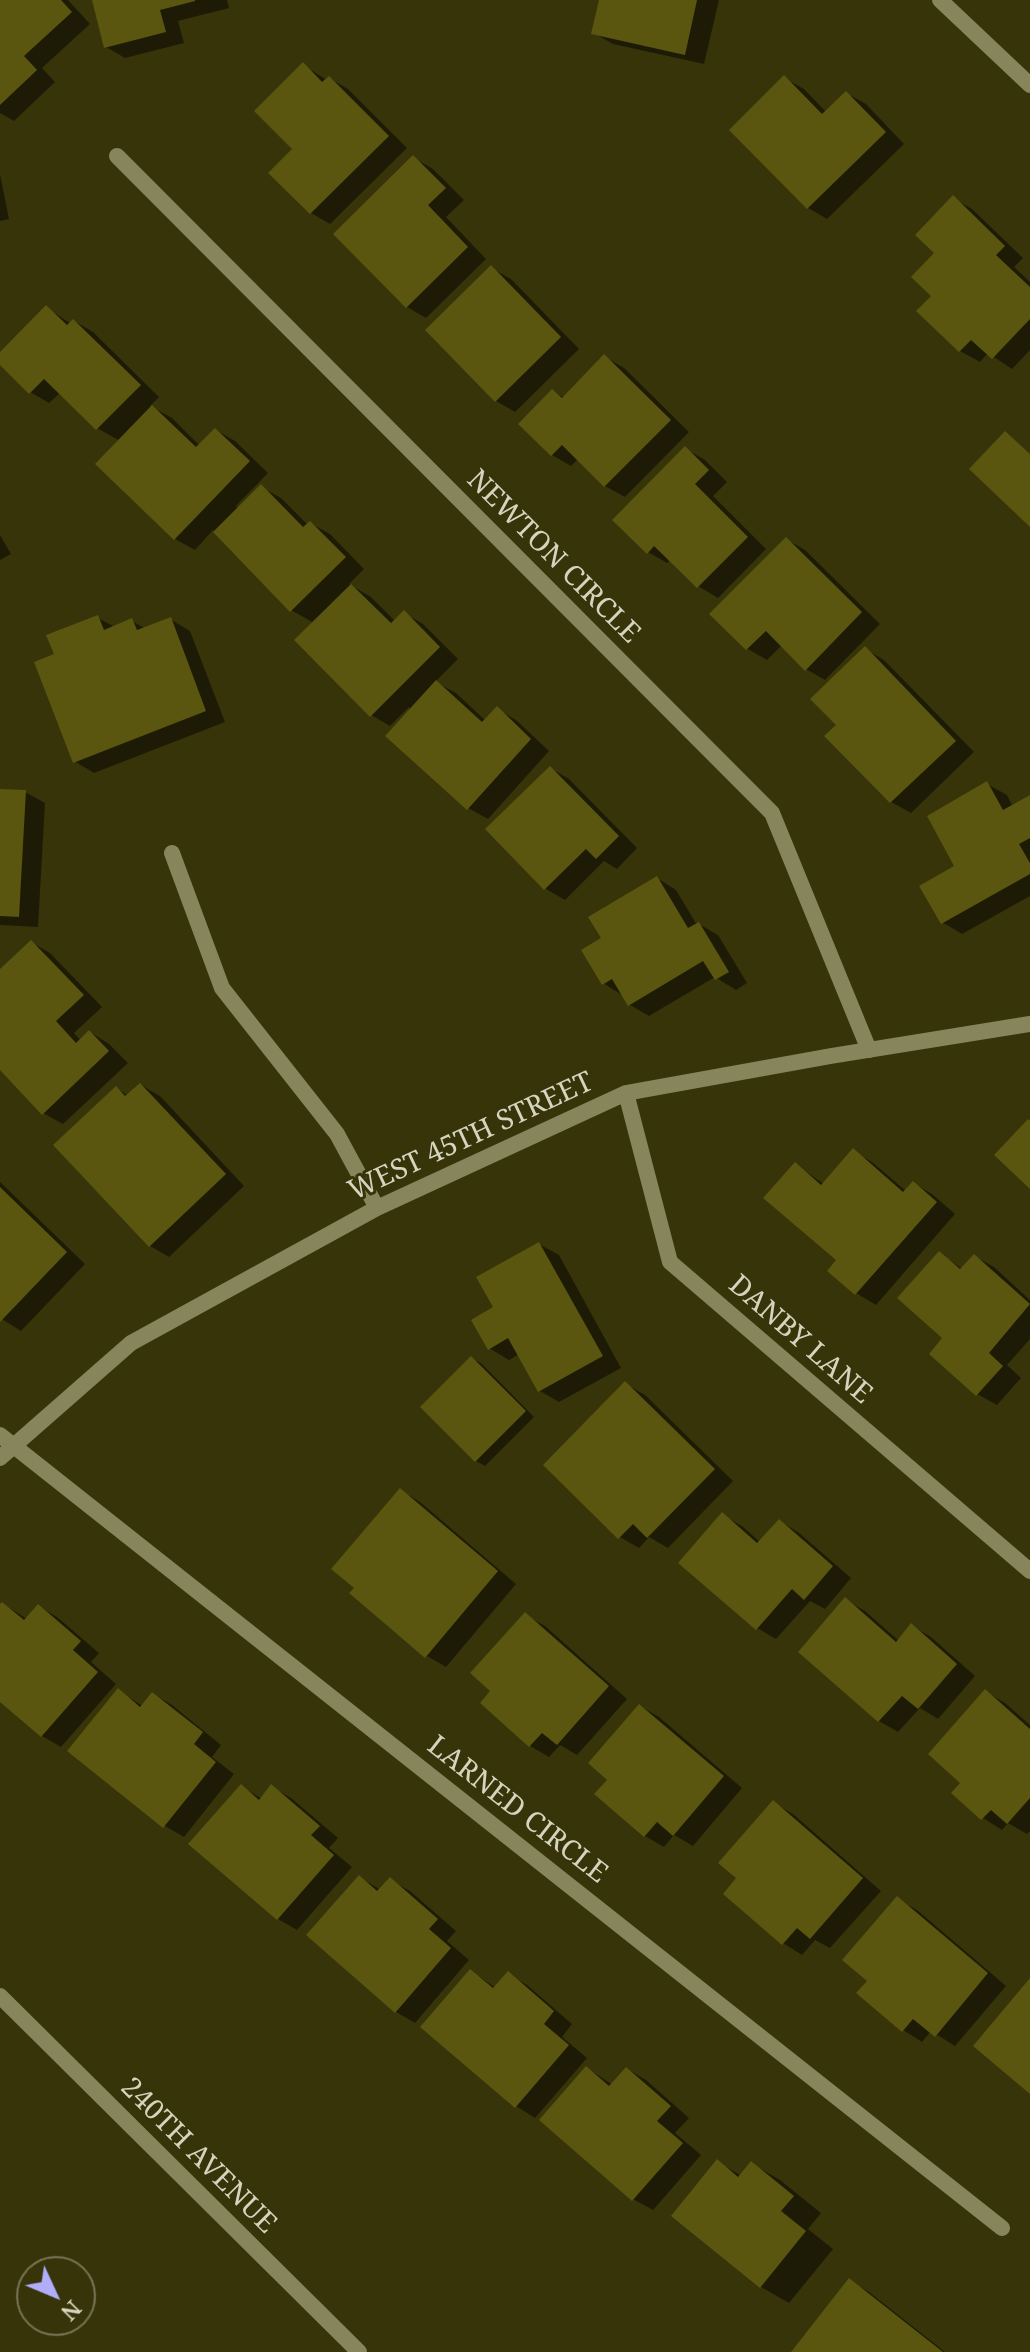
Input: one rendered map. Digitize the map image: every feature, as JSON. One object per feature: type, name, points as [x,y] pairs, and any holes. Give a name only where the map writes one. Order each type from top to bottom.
[{"type":"street","points":[[940,0],[1030,85]]},
{"type":"street","name":"NEWTON CIRCLE","points":[[117,156],[772,813],[869,1050]]},
{"type":"street","points":[[172,853],[222,988],[337,1134],[377,1208]]},
{"type":"street","name":"WEST 45TH STREET","points":[[0,1458],[131,1343],[377,1208],[626,1093],[1030,1024]]},
{"type":"street","name":"DANBY LANE","points":[[626,1093],[670,1262],[1030,1571]]},
{"type":"street","name":"LARNED CIRCLE","points":[[0,1435],[1002,2228]]},
{"type":"street","name":"240TH AVENUE","points":[[0,1996],[359,2352]]},
{"type":"building","points":[[0,0],[61,0],[72,12],[24,56],[37,70],[0,105]]},
{"type":"building","points":[[92,0],[195,1],[160,10],[166,32],[104,48]]},
{"type":"building","points":[[599,0],[697,0],[685,55],[591,34]]},
{"type":"building","points":[[303,62],[322,82],[329,76],[389,136],[310,214],[268,173],[292,149],[254,111]]},
{"type":"building","points":[[784,75],[822,114],[846,91],[886,132],[807,209],[729,130]]},
{"type":"building","points":[[413,155],[446,188],[428,205],[468,247],[406,308],[333,234]]},
{"type":"building","points":[[953,195],[1005,246],[996,255],[1030,287],[1030,319],[992,359],[971,340],[959,352],[916,311],[931,296],[911,277],[934,253],[915,235]]},
{"type":"building","points":[[491,265],[561,337],[495,402],[425,330]]},
{"type":"building","points":[[46,305],[67,325],[73,319],[141,385],[96,430],[44,379],[29,394],[0,365],[0,352]]},
{"type":"building","points":[[604,354],[671,420],[604,487],[562,445],[551,456],[518,424],[552,389],[562,398]]},
{"type":"building","points":[[152,405],[196,447],[215,428],[250,461],[174,540],[95,464]]},
{"type":"building","points":[[1005,431],[1030,454],[1030,527],[969,469]]},
{"type":"building","points":[[685,446],[709,470],[695,484],[748,537],[697,588],[654,546],[647,554],[612,520]]},
{"type":"building","points":[[261,484],[303,527],[310,521],[346,557],[290,612],[213,532]]},
{"type":"building","points":[[786,537],[862,612],[805,671],[766,631],[746,650],[709,614]]},
{"type":"building","points":[[351,584],[391,623],[404,610],[440,647],[370,717],[294,640]]},
{"type":"building","points":[[98,615],[104,630],[132,618],[137,630],[171,617],[206,711],[73,763],[34,662],[54,654],[46,635]]},
{"type":"building","points":[[865,646],[956,741],[890,803],[824,736],[836,725],[810,699]]},
{"type":"building","points":[[436,680],[482,722],[497,706],[531,739],[467,810],[385,736]]},
{"type":"building","points":[[550,766],[619,836],[596,859],[586,849],[544,890],[485,829]]},
{"type":"building","points":[[987,781],[1003,810],[1030,795],[1030,838],[1019,844],[1030,863],[1030,874],[941,924],[919,886],[954,866],[927,816]]},
{"type":"building","points":[[0,789],[26,790],[19,917],[0,916]]},
{"type":"building","points":[[657,876],[688,928],[699,922],[729,972],[715,980],[703,961],[628,1006],[612,979],[602,985],[581,950],[601,938],[588,917]]},
{"type":"building","points":[[31,940],[84,995],[56,1021],[76,1043],[89,1030],[109,1051],[42,1115],[0,1070],[0,969]]},
{"type":"building","points":[[140,1083],[226,1174],[149,1247],[53,1145],[116,1086],[125,1096]]},
{"type":"building","points":[[1028,1119],[1030,1121],[1030,1189],[994,1155]]},
{"type":"building","points":[[853,1148],[903,1192],[913,1181],[937,1202],[855,1295],[827,1271],[836,1260],[763,1198],[795,1162],[821,1185]]},
{"type":"building","points":[[0,1187],[67,1252],[0,1322]]},
{"type":"building","points":[[539,1242],[603,1356],[538,1392],[508,1338],[488,1350],[471,1320],[493,1307],[476,1277]]},
{"type":"building","points":[[939,1251],[960,1269],[974,1254],[1030,1304],[989,1353],[1003,1366],[976,1396],[929,1354],[942,1338],[897,1298]]},
{"type":"building","points":[[471,1356],[526,1411],[475,1462],[420,1407]]},
{"type":"building","points":[[625,1381],[715,1469],[647,1538],[633,1524],[618,1539],[543,1465]]},
{"type":"building","points":[[400,1488],[498,1571],[425,1658],[349,1593],[354,1588],[331,1569]]},
{"type":"building","points":[[722,1512],[757,1543],[779,1519],[833,1566],[804,1600],[792,1589],[756,1630],[678,1563]]},
{"type":"building","points":[[845,1597],[896,1642],[911,1623],[957,1664],[918,1709],[902,1696],[878,1722],[798,1652]]},
{"type":"building","points":[[2,1602],[24,1620],[38,1604],[81,1641],[73,1650],[98,1672],[41,1737],[0,1702]]},
{"type":"building","points":[[525,1612],[609,1686],[557,1745],[542,1733],[529,1747],[480,1703],[490,1691],[470,1673]]},
{"type":"building","points":[[118,1688],[140,1707],[152,1692],[203,1732],[194,1744],[216,1762],[163,1828],[67,1751]]},
{"type":"building","points":[[985,1689],[1030,1729],[1030,1798],[1007,1824],[991,1810],[981,1820],[951,1793],[960,1783],[928,1754]]},
{"type":"building","points":[[639,1704],[724,1776],[673,1836],[657,1822],[644,1837],[594,1794],[607,1780],[588,1763]]},
{"type":"building","points":[[241,1784],[259,1800],[271,1784],[320,1826],[311,1835],[334,1855],[277,1920],[188,1844]]},
{"type":"building","points":[[773,1800],[863,1878],[810,1939],[797,1928],[782,1945],[723,1894],[736,1878],[718,1863]]},
{"type":"building","points":[[359,1875],[377,1891],[390,1877],[438,1919],[429,1929],[451,1948],[395,2013],[306,1935]]},
{"type":"building","points":[[897,1896],[988,1973],[935,2037],[913,2019],[902,2032],[856,1993],[867,1981],[842,1960]]},
{"type":"building","points":[[470,1969],[493,1988],[508,1971],[554,2011],[544,2024],[569,2045],[515,2108],[420,2027]]},
{"type":"building","points":[[1030,1978],[1030,2094],[973,2046]]},
{"type":"building","points":[[586,2066],[609,2086],[626,2067],[671,2106],[657,2121],[683,2143],[632,2201],[539,2120]]},
{"type":"building","points":[[717,2159],[738,2177],[751,2161],[794,2196],[781,2211],[806,2231],[760,2288],[671,2216]]},
{"type":"building","points":[[849,2278],[943,2352],[791,2352]]}]
